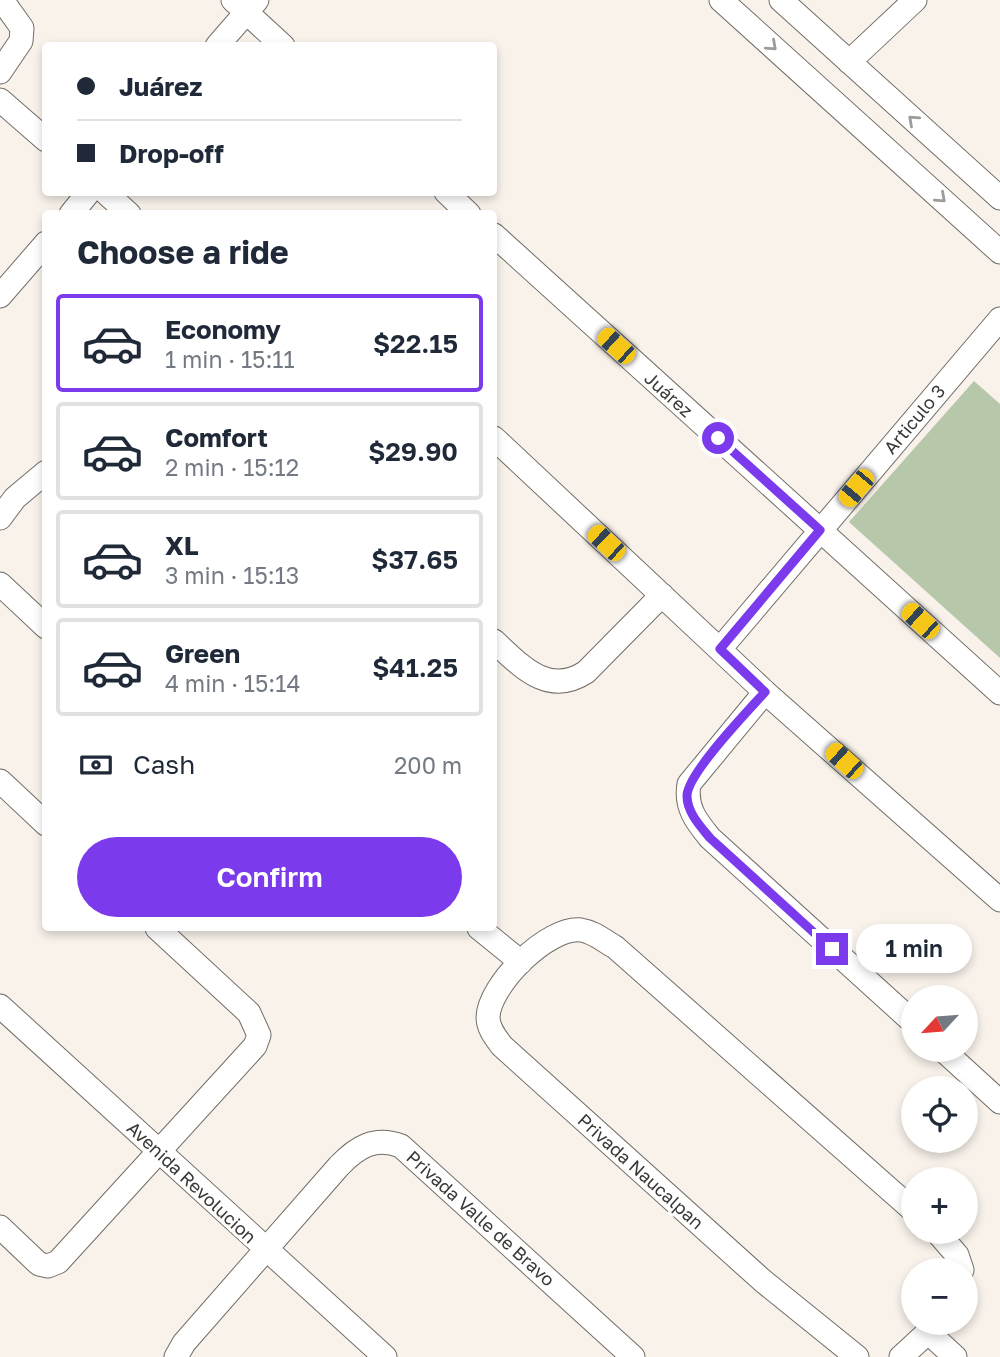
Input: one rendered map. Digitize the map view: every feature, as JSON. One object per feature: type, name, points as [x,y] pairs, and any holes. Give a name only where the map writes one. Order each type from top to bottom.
[{"type":"street","points":[[0,72],[20,41],[22,28],[2,0]]},
{"type":"street","points":[[721,0],[1000,252]]},
{"type":"street","points":[[780,0],[1000,198]]},
{"type":"street","points":[[849,62],[915,0]]},
{"type":"street","points":[[220,42],[246,4],[279,42]]},
{"type":"street","points":[[0,100],[42,137]]},
{"type":"street","points":[[74,210],[86,196]]},
{"type":"street","points":[[110,196],[125,210]]},
{"type":"street","points":[[450,196],[465,210]]},
{"type":"street","name":"Juárez","points":[[497,238],[1000,693]]},
{"type":"street","points":[[0,296],[42,248]]},
{"type":"street","name":"Articulo 3","points":[[720,649],[1000,319]]},
{"type":"street","points":[[497,441],[765,692],[1000,900]]},
{"type":"street","points":[[0,518],[8,492],[42,474]]},
{"type":"street","points":[[0,584],[42,622]]},
{"type":"street","points":[[497,643],[536,675],[553,682],[572,681],[586,672],[662,595]]},
{"type":"street","points":[[765,692],[689,784],[687,797],[694,818],[710,838],[901,1011]]},
{"type":"street","points":[[0,781],[42,820]]},
{"type":"street","name":"Privada Naucalpan","points":[[857,1357],[763,1281],[502,1046],[491,1031],[488,1017],[496,997],[521,962],[541,944],[560,933],[579,930],[593,934],[615,947],[901,1200]]},
{"type":"street","points":[[0,1227],[39,1264],[48,1266],[58,1262],[255,1046],[259,1035],[249,1013],[160,931]]},
{"type":"street","points":[[483,931],[521,962]]},
{"type":"street","name":"Avenida Revolucion","points":[[0,1006],[385,1357]]},
{"type":"street","points":[[956,1062],[1000,1102]]},
{"type":"street","name":"Privada Valle de Bravo","points":[[264,1248],[351,1154],[377,1140],[387,1140],[401,1146],[634,1357]]},
{"type":"street","points":[[947,1244],[958,1258]]},
{"type":"street","points":[[176,1357],[184,1343],[264,1248]]},
{"type":"street","points":[[901,1357],[925,1335]]},
{"type":"street","points":[[938,1335],[955,1357]]},
{"type":"green space","points":[[974,381],[1000,404],[1000,658],[849,522]]},
{"type":"route","points":[[718,438],[820,530],[720,649],[765,692],[706,761],[689,784],[687,797],[694,818],[710,838],[832,949]]}]
